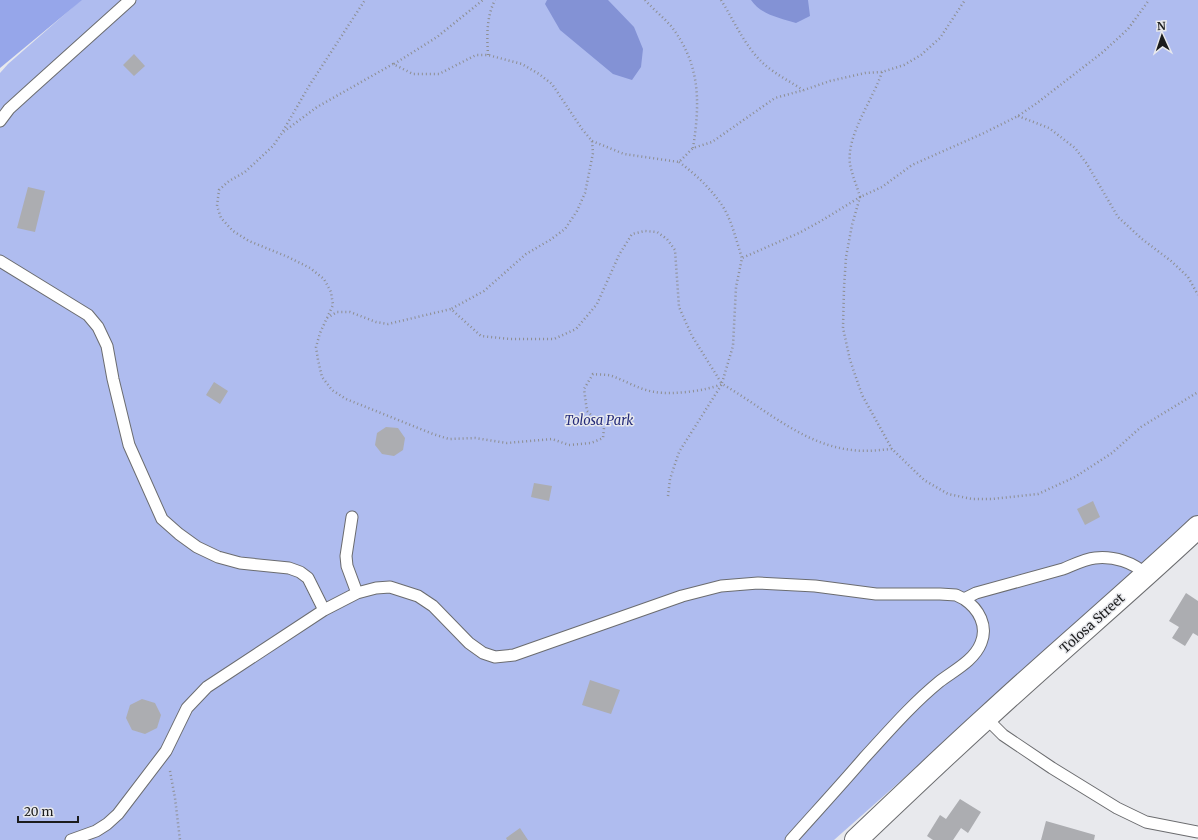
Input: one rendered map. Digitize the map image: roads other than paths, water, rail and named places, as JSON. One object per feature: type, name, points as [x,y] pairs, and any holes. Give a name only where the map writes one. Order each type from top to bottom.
[{"type":"street","name":"Tolosa Street","points":[[856,840],[986,718],[1110,606],[1147,575],[1198,526]]},
{"type":"lane","points":[[0,121],[9,109],[130,0]]},
{"type":"lane","points":[[0,261],[88,315],[98,327],[107,346],[113,379],[129,445],[162,519],[197,547],[218,557],[240,563],[289,568],[300,572],[308,578],[324,610]]},
{"type":"lane","points":[[352,517],[346,556],[347,566],[357,593]]},
{"type":"lane","points":[[964,599],[976,593],[1094,558],[1118,560],[1133,565],[1147,575]]},
{"type":"lane","points":[[70,840],[96,831],[108,824],[118,814],[166,751],[187,708],[207,687],[324,610],[357,593],[376,588],[390,588],[418,596],[433,606],[469,643],[483,653],[495,657],[514,655],[682,596],[721,586],[758,584],[793,585],[876,594],[956,595],[971,604],[978,612],[982,620],[984,630],[982,642],[978,651],[939,682],[901,717],[791,840]]},
{"type":"lane","points":[[986,718],[1003,735],[1052,768],[1117,808],[1146,822],[1198,832]]},
{"type":"park label","name":"Tolosa Park","points":[[599,420]]}]
